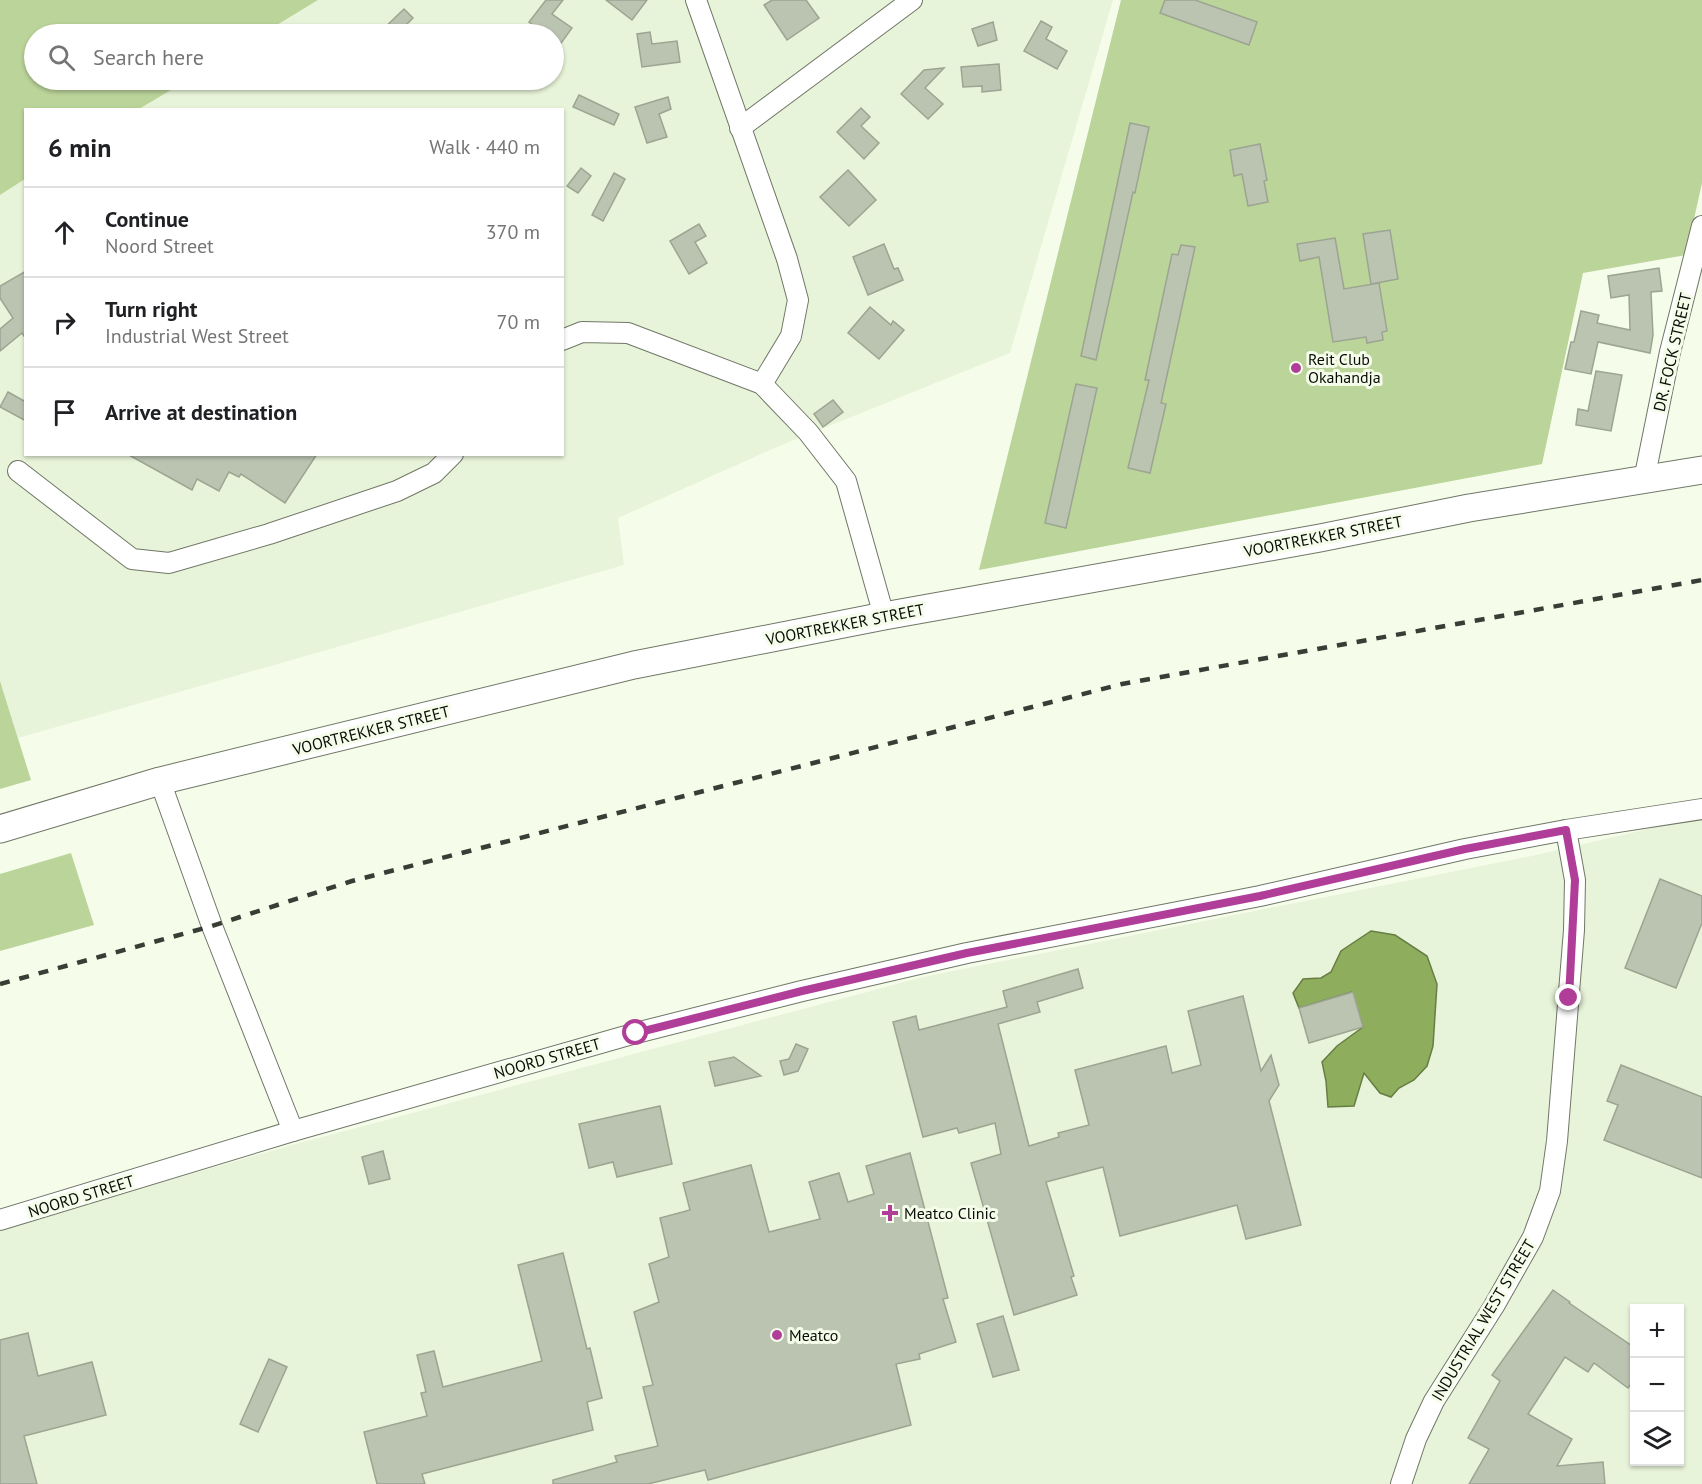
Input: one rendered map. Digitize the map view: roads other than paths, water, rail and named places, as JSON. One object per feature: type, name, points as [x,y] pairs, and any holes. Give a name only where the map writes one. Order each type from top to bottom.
[{"type":"main road","name":"VOORTREKKER STREET","points":[[0,829],[160,781],[634,665],[884,616],[1320,538],[1468,508],[1702,470]]},
{"type":"street","points":[[696,0],[787,259],[798,300],[791,336],[762,384]]},
{"type":"street","points":[[740,128],[912,0]]},
{"type":"street","name":"DR. FOCK STREET","points":[[1644,480],[1670,352],[1702,226]]},
{"type":"street","points":[[564,339],[582,332],[628,333],[762,384],[808,432],[846,481],[884,616]]},
{"type":"street","points":[[18,471],[132,559],[169,563],[269,534],[397,491],[434,473],[451,456]]},
{"type":"street","points":[[160,781],[212,926],[293,1131]]},
{"type":"street","name":"NOORD STREET","points":[[0,1220],[293,1131],[636,1033],[802,991],[967,953],[1260,896],[1465,849],[1566,830],[1702,809]]},
{"type":"street","name":"INDUSTRIAL WEST STREET","points":[[1401,1484],[1416,1439],[1434,1401],[1533,1237],[1550,1191],[1558,1130],[1574,930],[1575,880],[1566,830]]},
{"type":"railway","points":[[0,984],[212,926],[352,881],[1122,684],[1702,580]]},
{"type":"place","name":"Reit Club Okahandja","points":[[1296,368]]},
{"type":"place","name":"Meatco Clinic","points":[[890,1213]]},
{"type":"place","name":"Meatco","points":[[777,1335]]}]
